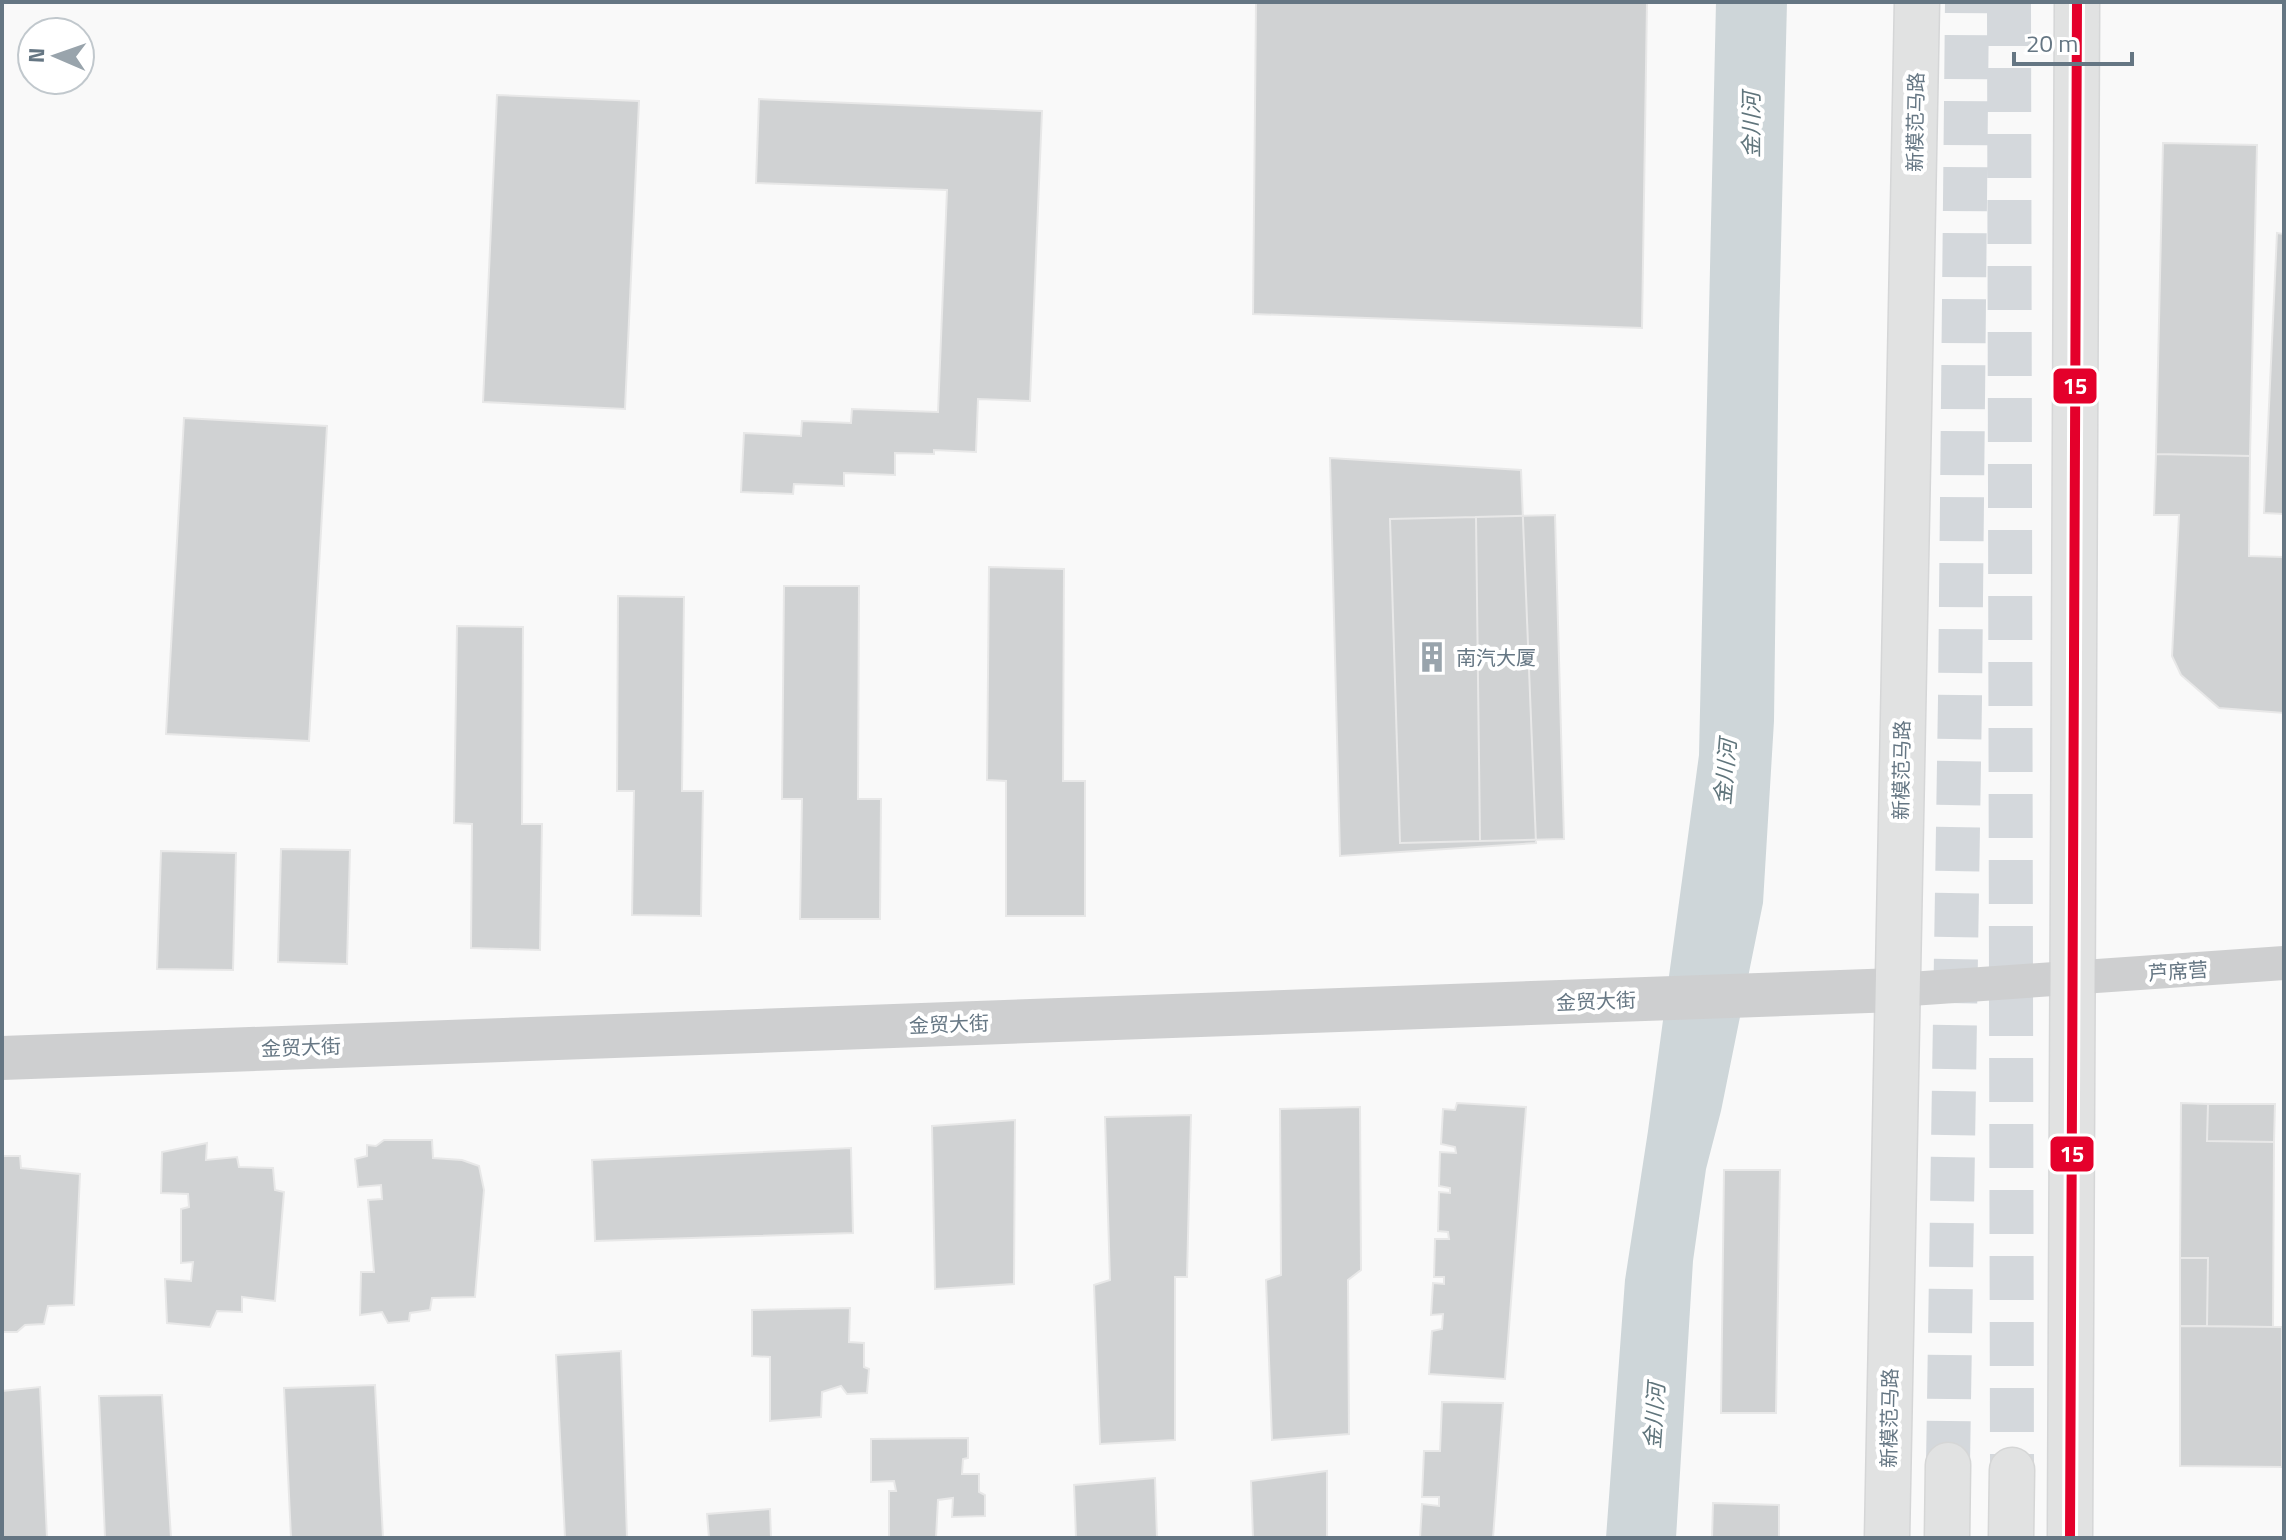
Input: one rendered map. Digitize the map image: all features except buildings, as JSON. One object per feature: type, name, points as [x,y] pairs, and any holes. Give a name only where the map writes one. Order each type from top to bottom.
[{"type":"main road","name":"新模范马路","points":[[1887,1538],[1917,2]]},
{"type":"main road","points":[[2070,1538],[2077,2]]},
{"type":"main road","points":[[1947,1538],[1948,1465]]},
{"type":"main road","points":[[2011,1538],[2012,1470]]},
{"type":"street","name":"芦席营","points":[[1896,990],[2284,963]]},
{"type":"street","name":"金贸大街","points":[[2,1058],[1896,990]]},
{"type":"water","name":"金川河","points":[[1716,2],[1787,2],[1774,721],[1763,903],[1721,1111],[1706,1169],[1693,1261],[1676,1538],[1606,1538],[1625,1280],[1699,755]]},
{"type":"tunnel","points":[[1948,1465],[1967,2]]},
{"type":"tunnel","points":[[2009,2],[2012,1470]]},
{"type":"transit line","name":"15","points":[[2070,1538],[2077,2]]},
{"type":"place","name":"南汽大厦","points":[[1432,657]]}]
